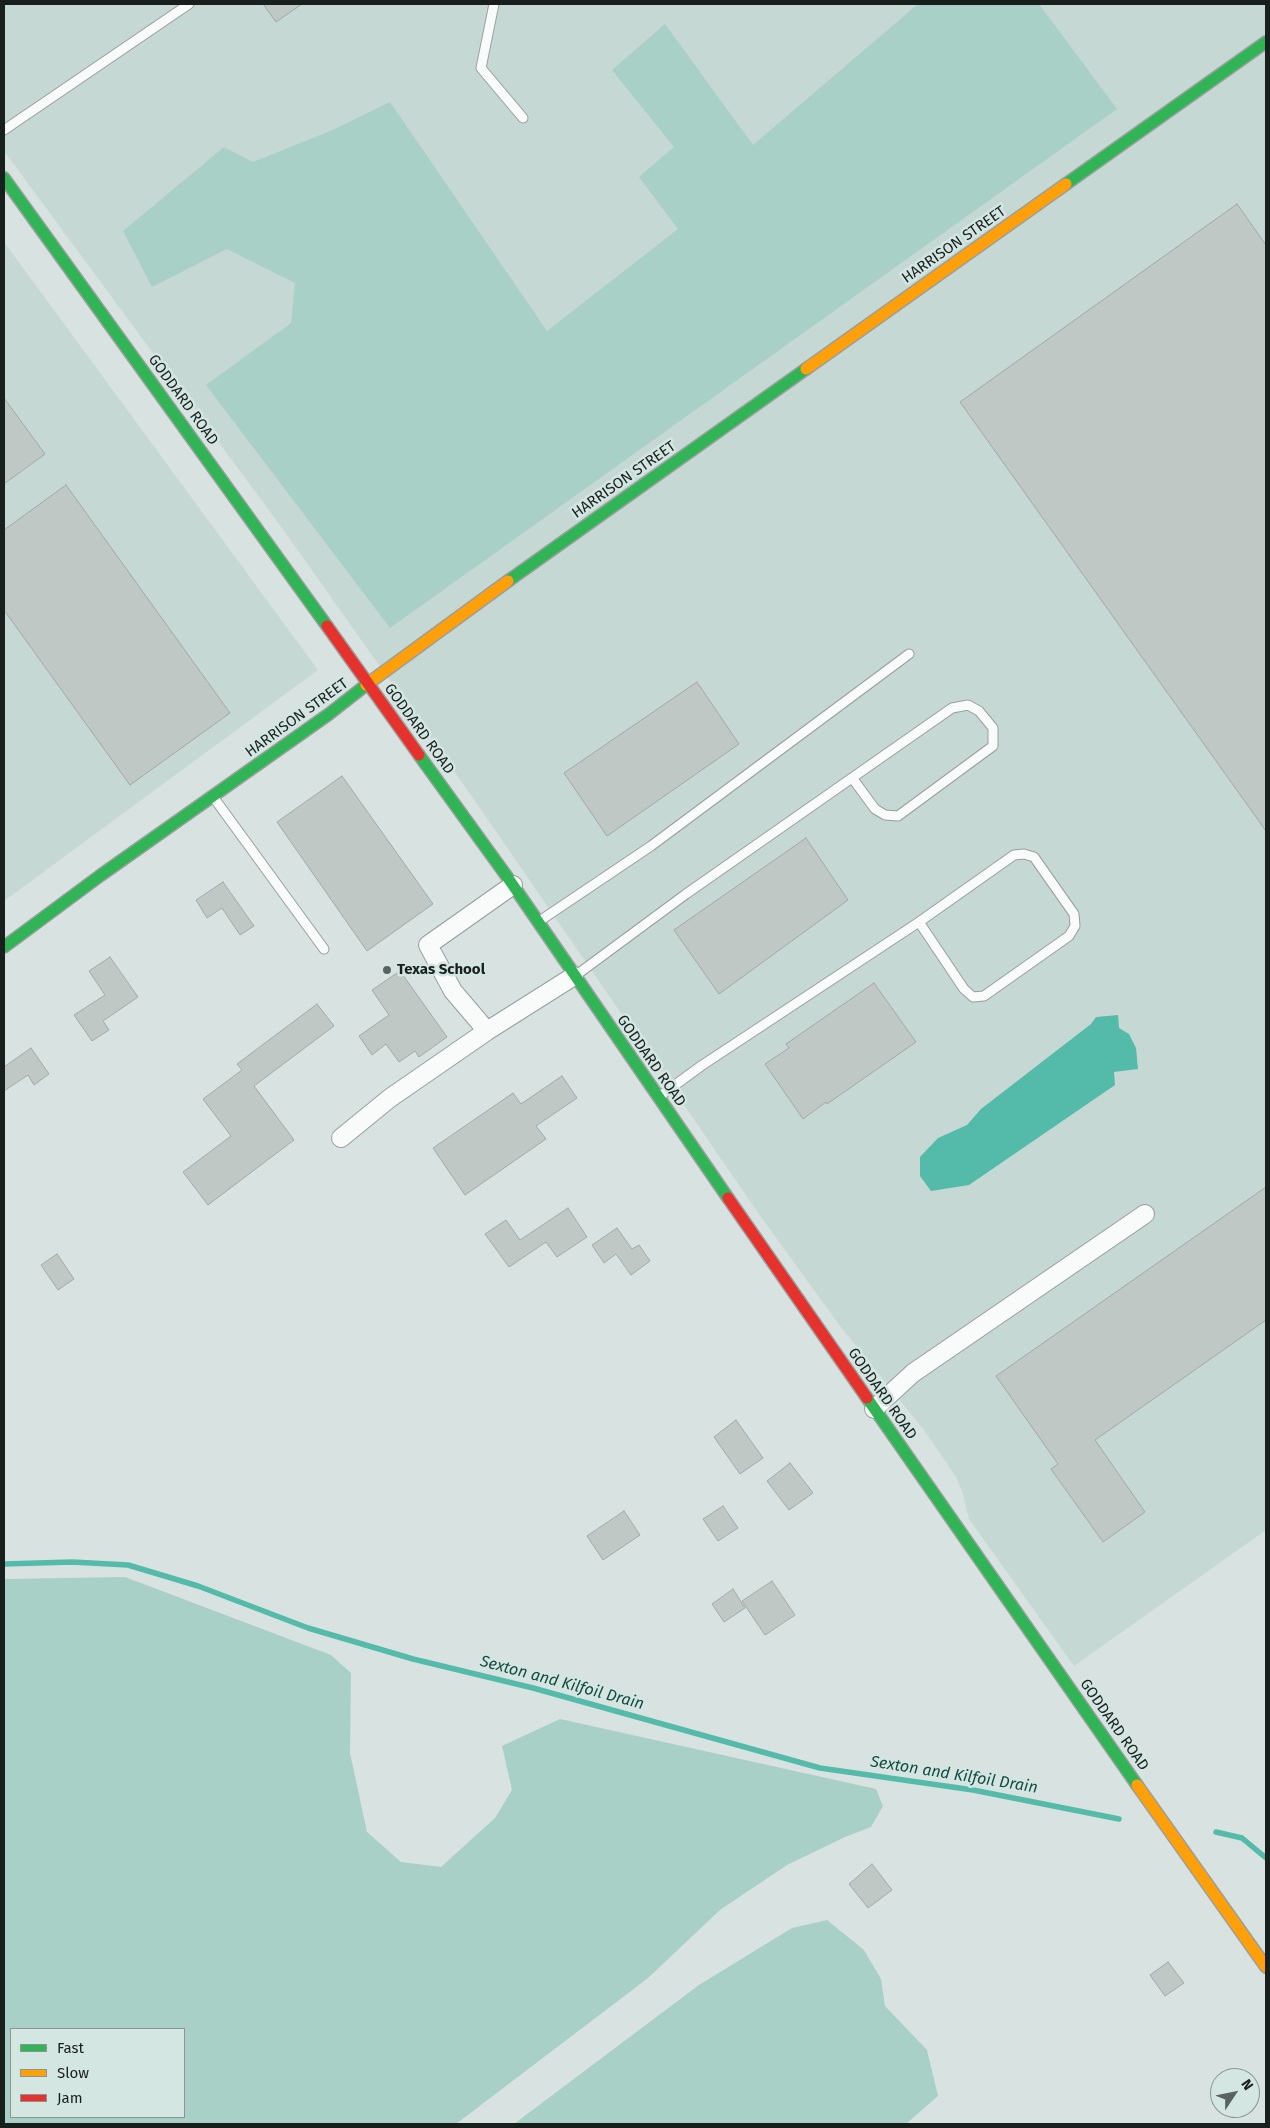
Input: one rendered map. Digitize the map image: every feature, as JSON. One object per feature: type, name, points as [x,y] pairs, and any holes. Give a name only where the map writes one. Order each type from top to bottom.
[{"type":"main road","name":"HARRISON STREET","points":[[4,948],[101,875],[369,684],[556,547],[1266,42]]},
{"type":"main road","name":"GODDARD ROAD","points":[[4,178],[513,885],[874,1409],[1266,1967]]},
{"type":"street","points":[[487,1031],[453,991],[428,945],[513,885]]},
{"type":"street","points":[[341,1138],[390,1098],[487,1031],[574,976]]},
{"type":"street","points":[[874,1409],[913,1373],[1144,1214]]},
{"type":"lane","points":[[4,130],[189,4]]},
{"type":"lane","points":[[494,4],[481,68],[523,118]]},
{"type":"lane","points":[[538,922],[651,846],[909,654]]},
{"type":"lane","points":[[574,976],[686,894],[952,708],[968,705],[979,711],[993,728],[994,746],[898,816],[885,815],[875,808],[853,779]]},
{"type":"lane","points":[[213,796],[324,949]]},
{"type":"lane","points":[[658,1097],[701,1066],[919,922],[1014,855],[1024,854],[1034,857],[1074,914],[1075,926],[1069,936],[984,996],[973,997],[964,989],[919,922]]},
{"type":"shaded area","points":[[4,4],[1266,4],[1266,1530],[1074,1666],[969,1519],[963,1494],[956,1477],[924,1430],[840,1326],[761,1217],[473,798],[282,528],[4,151]]},
{"type":"shaded area","points":[[918,4],[1039,4],[1117,109],[390,628],[206,385],[291,323],[295,283],[227,249],[152,287],[123,231],[224,147],[253,162],[335,129],[390,102],[547,331],[678,229],[639,177],[674,147],[612,70],[665,24],[753,145]]},
{"type":"shaded area","points":[[4,242],[318,670],[4,901]]},
{"type":"shaded area","points":[[1118,1015],[1119,1028],[1129,1034],[1136,1048],[1138,1069],[1114,1072],[1115,1085],[969,1185],[931,1191],[920,1176],[920,1157],[938,1138],[967,1125],[981,1109],[1091,1024],[1096,1017]]},
{"type":"shaded area","points":[[125,1577],[331,1655],[351,1673],[350,1753],[367,1832],[401,1862],[441,1867],[495,1818],[512,1790],[502,1746],[560,1719],[876,1789],[883,1806],[871,1827],[845,1837],[787,1865],[720,1910],[648,1978],[456,2124],[4,2124],[4,1579]]},
{"type":"shaded area","points":[[827,1920],[864,1950],[881,1979],[885,2006],[927,2050],[938,2096],[906,2124],[514,2124],[699,1985],[792,1928]]},
{"type":"building","points":[[263,4],[302,4],[276,22]]},
{"type":"building","points":[[1237,204],[1266,245],[1266,831],[960,402]]},
{"type":"building","points":[[4,398],[45,454],[4,484]]},
{"type":"building","points":[[66,485],[230,713],[130,785],[4,610],[4,530]]},
{"type":"building","points":[[697,682],[739,744],[607,836],[564,773]]},
{"type":"building","points":[[342,776],[433,904],[367,951],[277,822]]},
{"type":"building","points":[[806,838],[848,900],[719,994],[674,930]]},
{"type":"building","points":[[223,882],[254,926],[240,935],[222,908],[207,918],[196,900]]},
{"type":"building","points":[[110,957],[138,997],[103,1021],[109,1030],[92,1041],[74,1015],[105,995],[89,971]]},
{"type":"building","points":[[400,971],[447,1037],[419,1057],[415,1051],[399,1062],[386,1044],[372,1055],[359,1036],[389,1015],[372,990]]},
{"type":"building","points":[[874,983],[916,1042],[803,1119],[765,1064],[789,1048],[786,1044]]},
{"type":"building","points":[[317,1004],[334,1026],[254,1086],[294,1140],[208,1205],[183,1172],[231,1136],[203,1099],[242,1070],[237,1064]]},
{"type":"building","points":[[31,1048],[49,1074],[34,1085],[28,1075],[4,1091],[4,1067]]},
{"type":"building","points":[[562,1076],[577,1098],[536,1126],[546,1139],[465,1195],[433,1148],[513,1093],[521,1104]]},
{"type":"building","points":[[1266,1187],[1266,1320],[1095,1440],[1145,1512],[1103,1542],[1051,1469],[1058,1464],[996,1376]]},
{"type":"building","points":[[568,1208],[587,1237],[557,1257],[546,1242],[509,1267],[485,1234],[506,1220],[520,1240]]},
{"type":"building","points":[[617,1228],[632,1249],[639,1245],[650,1261],[631,1275],[616,1254],[604,1263],[592,1245]]},
{"type":"building","points":[[57,1254],[74,1279],[58,1290],[41,1265]]},
{"type":"building","points":[[736,1420],[763,1458],[740,1474],[714,1437]]},
{"type":"building","points":[[790,1463],[813,1493],[789,1510],[767,1481]]},
{"type":"building","points":[[723,1506],[738,1528],[718,1541],[703,1519]]},
{"type":"building","points":[[624,1511],[640,1535],[603,1560],[587,1536]]},
{"type":"building","points":[[772,1581],[795,1615],[765,1635],[742,1601]]},
{"type":"building","points":[[733,1589],[745,1608],[724,1622],[712,1604]]},
{"type":"building","points":[[872,1864],[892,1890],[868,1908],[849,1884]]},
{"type":"building","points":[[1168,1962],[1184,1983],[1165,1996],[1150,1975]]},
{"type":"waterway","name":"Sexton and Kilfoil Drain","points":[[4,1564],[72,1562],[128,1565],[198,1586],[308,1628],[413,1659],[533,1688],[820,1768],[973,1790],[1119,1819]]},
{"type":"waterway","name":"Sexton and Kilfoil Drain","points":[[1216,1832],[1242,1838],[1266,1858]]},
{"type":"traffic: fast","points":[[1066,184],[1266,42]]},
{"type":"traffic: fast","points":[[4,178],[327,626]]},
{"type":"traffic: fast","points":[[508,581],[806,369]]},
{"type":"traffic: fast","points":[[4,947],[101,875],[329,714],[366,685]]},
{"type":"traffic: fast","points":[[419,755],[508,878],[728,1198]]},
{"type":"traffic: fast","points":[[867,1398],[1137,1785]]},
{"type":"traffic: slow","points":[[806,369],[1066,184]]},
{"type":"traffic: slow","points":[[366,685],[508,581]]},
{"type":"traffic: slow","points":[[1137,1785],[1266,1967]]},
{"type":"traffic: jam","points":[[327,626],[419,755]]},
{"type":"traffic: jam","points":[[728,1198],[867,1398]]},
{"type":"place","name":"Texas School","points":[[387,970]]}]
